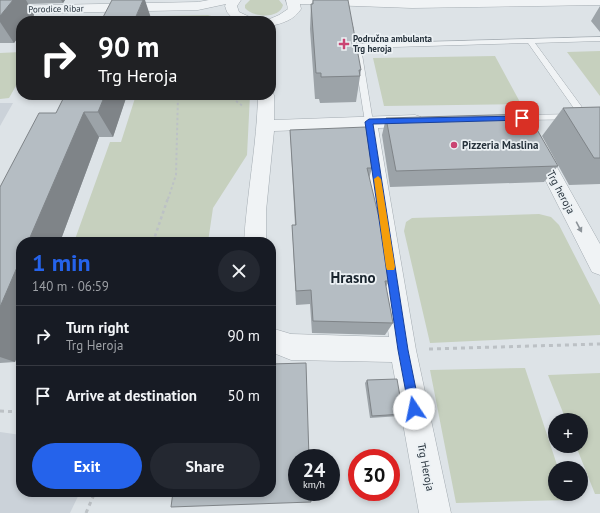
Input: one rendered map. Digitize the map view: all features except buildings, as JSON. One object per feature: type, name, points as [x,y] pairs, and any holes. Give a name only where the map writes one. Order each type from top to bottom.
[{"type":"street","points":[[276,21],[288,16],[295,3],[600,2]]},
{"type":"street","points":[[231,4],[239,16]]},
{"type":"street","name":"Porodice Ribar","points":[[4,10],[201,6],[231,4]]},
{"type":"street","points":[[255,237],[256,211],[266,126],[266,100]]},
{"type":"street","name":"Trg heroja","points":[[514,118],[600,265]]},
{"type":"street","points":[[266,126],[430,120]]},
{"type":"street","name":"Trg Heroja","points":[[369,122],[403,350],[435,513]]},
{"type":"street","points":[[276,342],[291,347],[403,350]]},
{"type":"lane","points":[[369,122],[357,46],[600,39]]},
{"type":"lane","points":[[530,41],[584,116]]},
{"type":"lane","points":[[514,118],[599,117]]},
{"type":"path","points":[[348,3],[357,46]]},
{"type":"path","points":[[155,237],[176,175],[178,100]]},
{"type":"path","points":[[403,350],[600,344]]},
{"type":"path","points":[[0,411],[16,412]]},
{"type":"path","points":[[86,513],[93,497]]},
{"type":"shaded area","points":[[0,103],[13,103],[0,126]]},
{"type":"shaded area","points":[[0,432],[16,434],[16,497],[78,497],[70,513],[0,513]]},
{"type":"green space","points":[[250,0],[279,0],[283,5],[281,10],[277,13],[266,16],[254,14],[245,8],[245,5]]},
{"type":"green space","points":[[208,15],[211,16],[162,16]]},
{"type":"green space","points":[[600,51],[600,96],[567,52]]},
{"type":"green space","points":[[16,52],[16,86],[9,98],[0,99],[0,53]]},
{"type":"green space","points":[[495,56],[521,104],[384,106],[373,58]]},
{"type":"green space","points":[[134,100],[250,100],[247,155],[213,208],[209,237],[76,237],[110,142],[121,142]]},
{"type":"green space","points":[[539,214],[551,217],[559,225],[600,305],[600,335],[430,343],[404,231],[406,222],[412,218]]},
{"type":"green space","points":[[525,368],[548,438],[548,453],[553,453],[556,461],[548,461],[548,501],[456,503],[430,370]]},
{"type":"green space","points":[[600,373],[600,494],[595,494],[588,476],[588,461],[582,461],[579,453],[588,453],[588,413],[563,413],[548,375]]},
{"type":"slow traffic","points":[[378,179],[391,267]]},
{"type":"place","name":"Područna ambulanta Trg heroja","points":[[344,44]]},
{"type":"place","name":"Pizzeria Maslina","points":[[454,145]]},
{"type":"district","name":"Hrasno","points":[[353,278]]},
{"type":"route","points":[[414,409],[403,350],[369,122],[522,118]]}]
